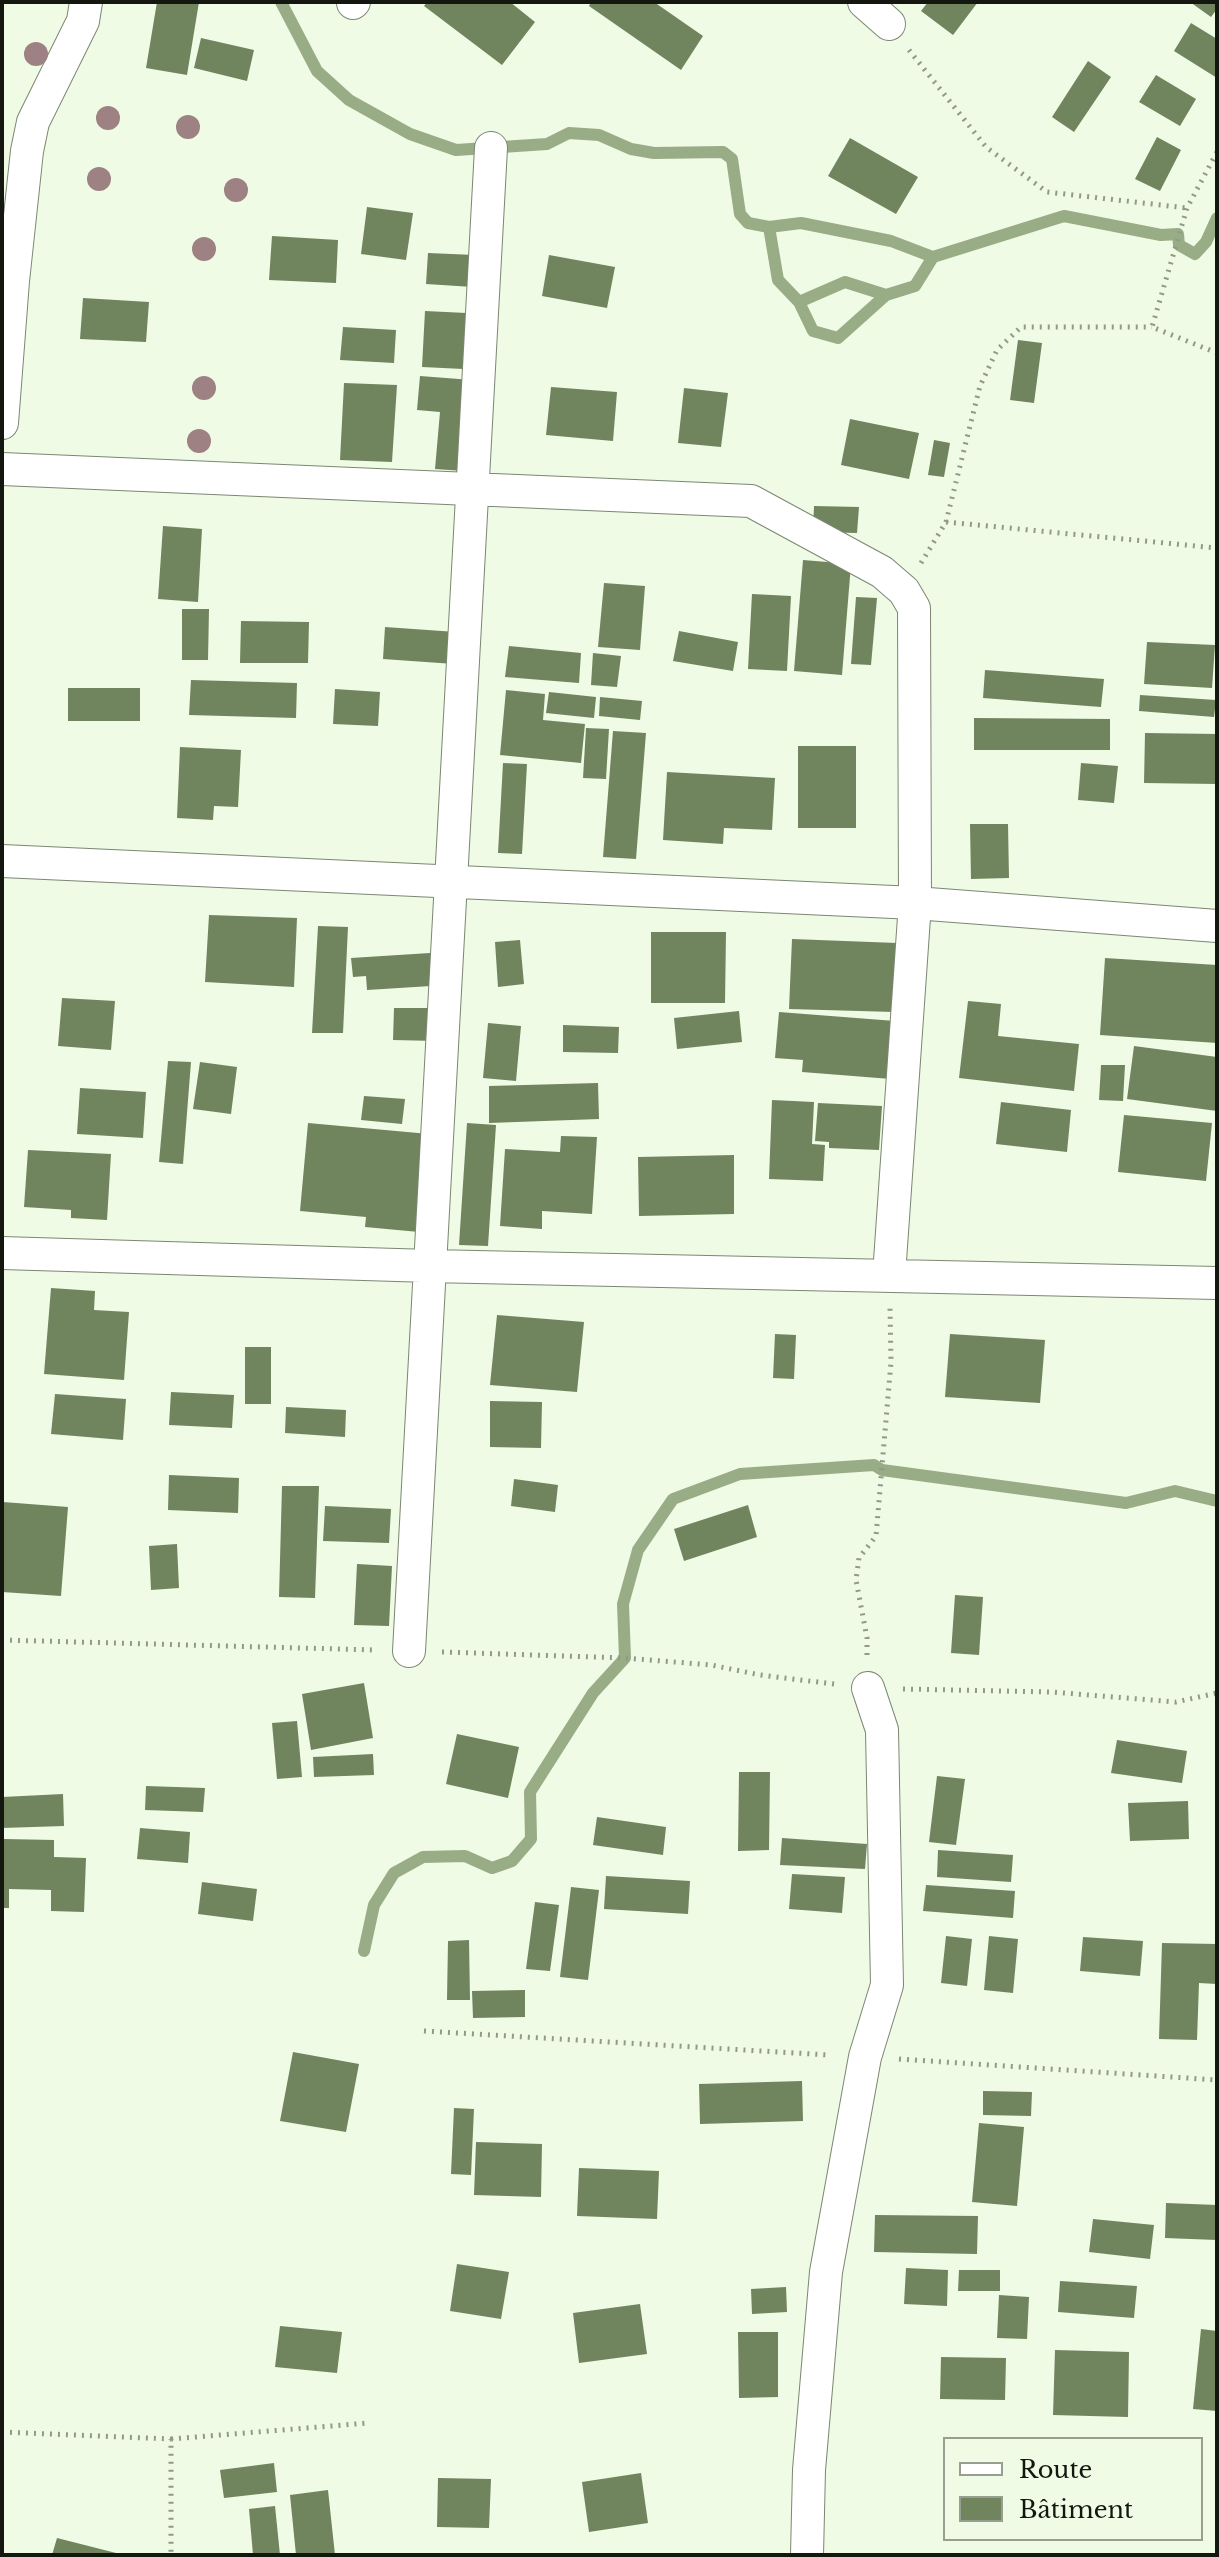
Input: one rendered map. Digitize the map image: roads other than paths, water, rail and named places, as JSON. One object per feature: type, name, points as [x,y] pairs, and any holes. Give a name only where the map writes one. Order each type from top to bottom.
[{"type":"street","points":[[2,423],[13,281],[30,136],[33,122],[83,21],[86,2]]},
{"type":"street","points":[[864,2],[889,24]]},
{"type":"street","points":[[409,1651],[491,148]]},
{"type":"street","points":[[2,469],[751,501],[882,572],[904,591],[914,608],[915,903],[889,1275]]},
{"type":"street","points":[[2,861],[915,903],[1217,926]]},
{"type":"street","points":[[2,1253],[430,1266],[1217,1283]]},
{"type":"street","points":[[807,2555],[809,2470],[826,2272],[865,2057],[887,1985],[882,1730],[868,1688]]},
{"type":"waterway","points":[[281,2],[317,71],[349,100],[410,134],[456,150],[547,144],[569,133],[599,135],[631,149],[654,153],[723,152],[732,159],[740,214],[748,223],[769,227],[801,223],[891,241],[933,257],[1064,216],[1161,235],[1178,234],[1179,245],[1195,254],[1206,242],[1217,218]]},
{"type":"waterway","points":[[769,227],[778,280],[799,302],[845,282],[886,295],[915,286],[933,257]]},
{"type":"waterway","points":[[799,302],[813,331],[838,338],[886,295]]},
{"type":"waterway","points":[[364,1951],[374,1905],[394,1873],[423,1857],[465,1856],[492,1868],[512,1861],[531,1839],[530,1792],[593,1693],[625,1658],[623,1604],[638,1550],[673,1499],[740,1474],[874,1465],[882,1470],[1126,1503],[1175,1491],[1217,1501]]}]
